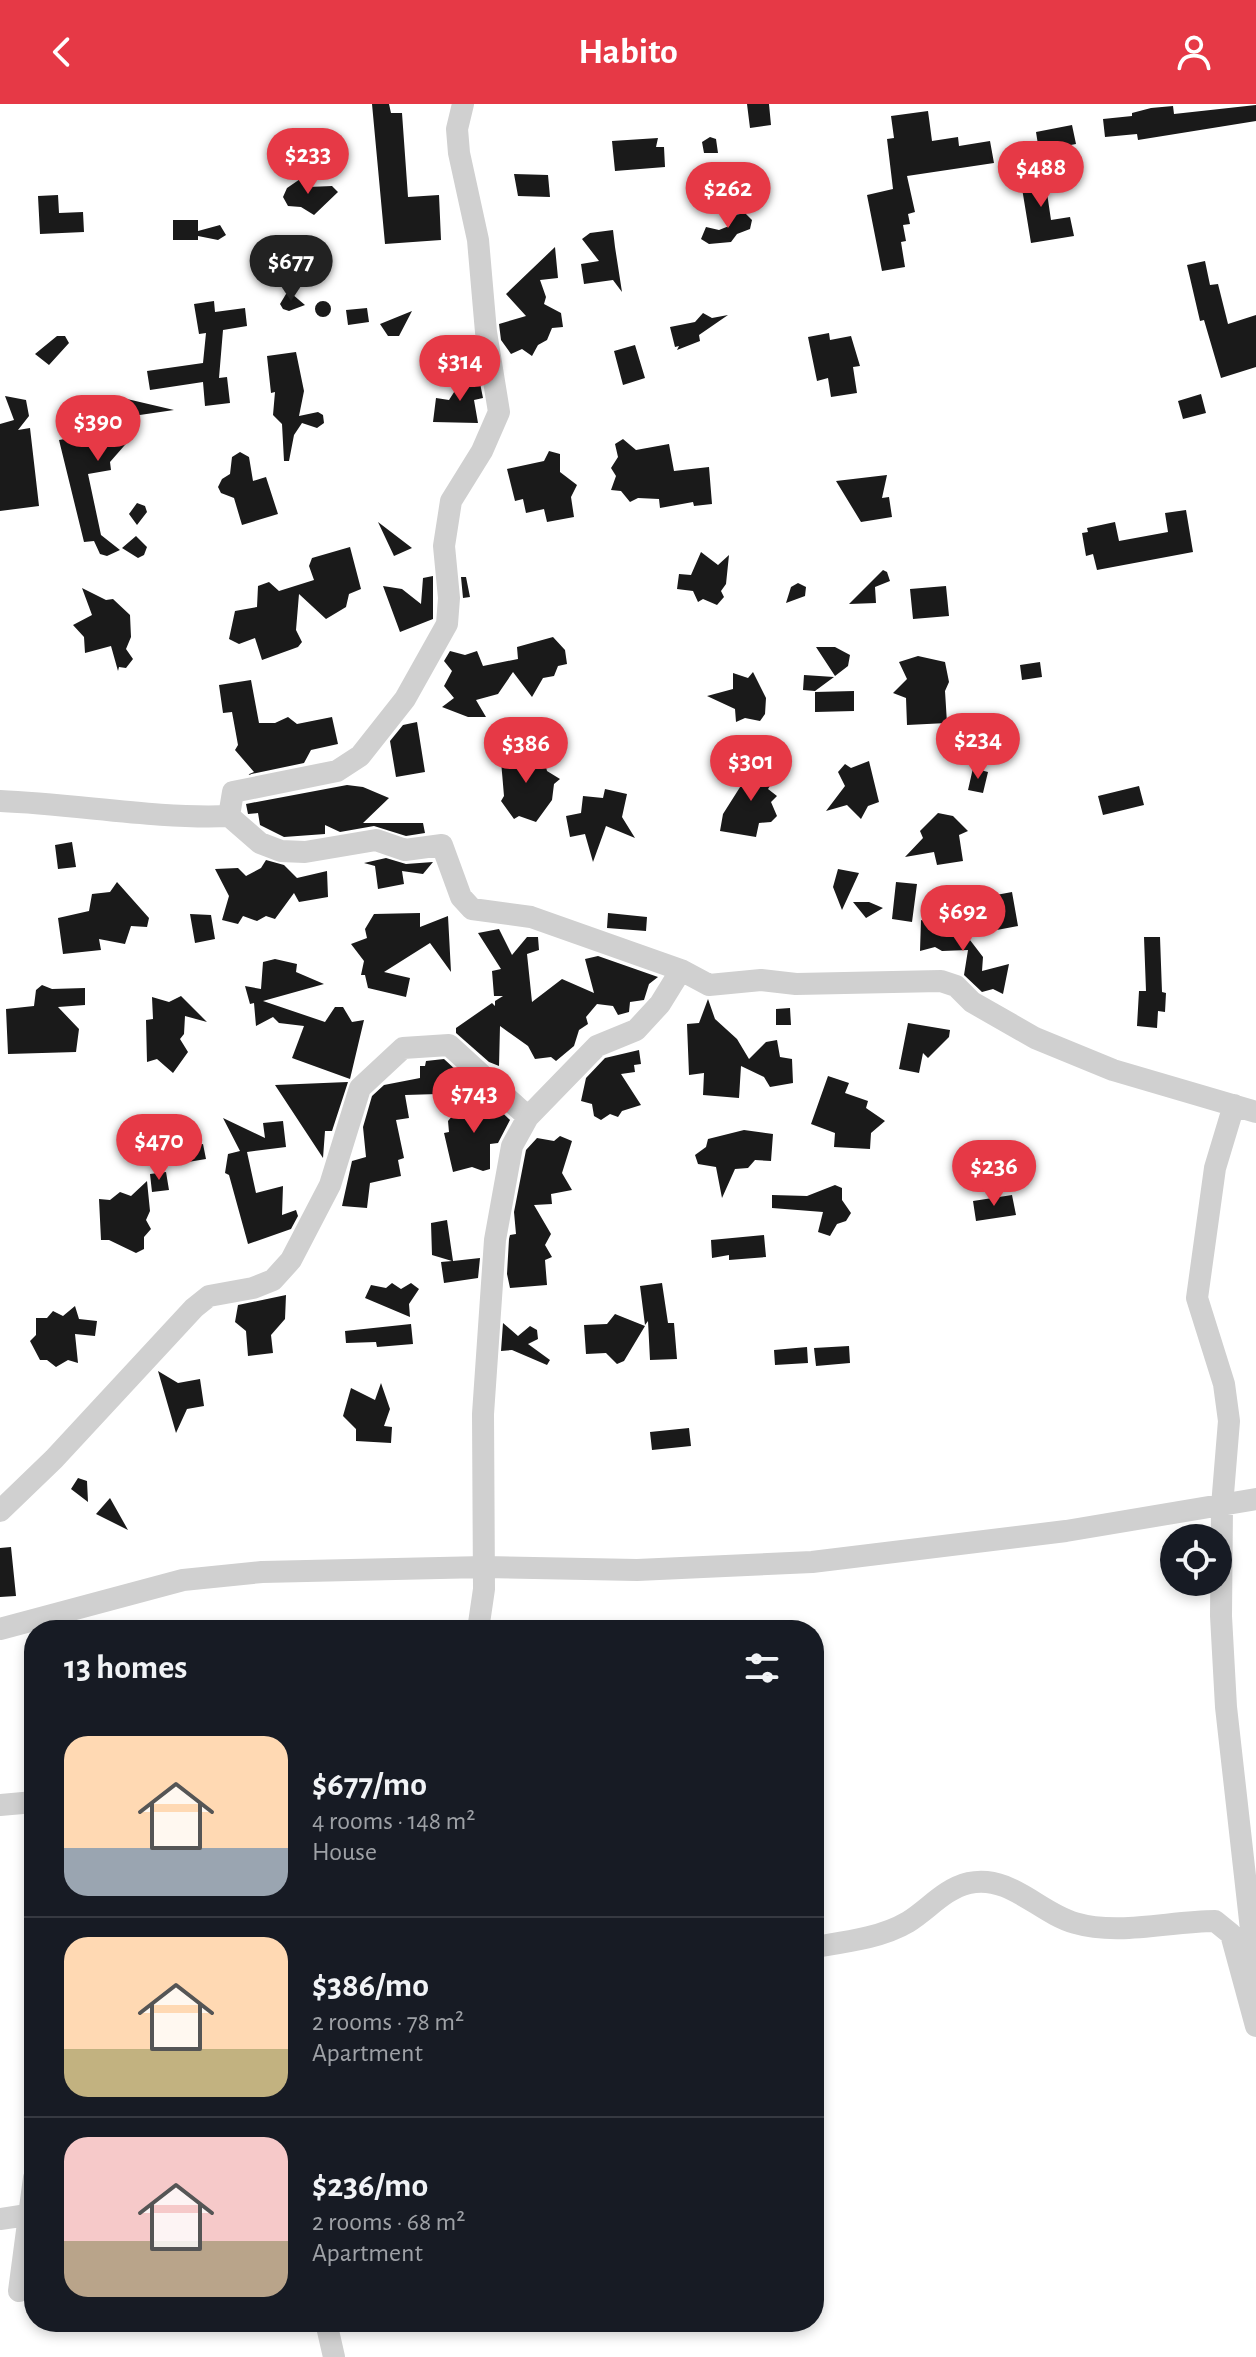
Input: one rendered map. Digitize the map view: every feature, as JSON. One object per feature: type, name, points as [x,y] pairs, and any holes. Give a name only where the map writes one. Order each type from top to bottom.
[{"type":"street","points":[[229,816],[233,792],[337,771],[360,756],[405,699],[447,624],[449,598],[444,546],[451,501],[482,451],[499,412],[486,332],[478,240],[459,153],[457,129],[463,104]]},
{"type":"street","points":[[0,801],[133,810],[181,818],[229,816],[260,843],[281,851],[305,852],[376,840],[405,850],[442,845],[461,897],[472,909],[531,917],[583,938],[681,970],[709,985],[761,980],[796,984],[941,981],[956,986],[972,1002],[1035,1038],[1113,1070],[1256,1112]]},
{"type":"street","points":[[479,1620],[484,1567],[483,1414],[495,1240],[512,1146],[528,1117],[597,1046],[636,1030],[660,1004],[681,970]]},
{"type":"street","points":[[0,1511],[54,1459],[194,1308],[209,1296],[253,1288],[273,1280],[291,1260],[330,1185],[360,1088],[403,1048],[449,1045],[528,1117]]},
{"type":"street","points":[[1234,1105],[1215,1168],[1197,1298],[1224,1384],[1229,1421],[1222,1506],[1221,1616],[1226,1707],[1256,1974]]},
{"type":"street","points":[[34,1620],[183,1580],[262,1572],[484,1567],[637,1570],[812,1562],[1066,1531],[1256,1499]]},
{"type":"street","points":[[0,1629],[24,1623]]},
{"type":"street","points":[[0,1805],[24,1803]]},
{"type":"street","points":[[824,1945],[885,1932],[909,1922],[942,1894],[969,1883],[993,1882],[1018,1892],[1052,1915],[1079,1924],[1146,1926],[1215,1921],[1231,1934],[1256,2026]]},
{"type":"street","points":[[1,2220],[24,2216]]},
{"type":"street","points":[[19,2291],[24,2244]]},
{"type":"street","points":[[328,2332],[334,2357]]},
{"type":"building","points":[[372,104],[389,104],[391,113],[402,113],[408,197],[439,195],[441,240],[385,244]]},
{"type":"building","points":[[747,104],[769,104],[771,125],[750,128]]},
{"type":"building","points":[[1256,105],[1256,121],[1138,140],[1137,134],[1105,137],[1103,119],[1132,116],[1132,113],[1151,108],[1173,106],[1174,114]]},
{"type":"building","points":[[928,111],[932,141],[958,137],[959,146],[990,141],[994,163],[907,176],[915,212],[908,214],[910,224],[903,225],[906,241],[901,242],[905,267],[882,271],[867,195],[893,189],[887,139],[894,138],[891,116]]},
{"type":"building","points":[[1072,125],[1076,144],[1039,151],[1036,132]]},
{"type":"building","points":[[710,137],[716,139],[718,153],[704,153],[702,142]]},
{"type":"building","points":[[658,138],[656,147],[664,147],[665,167],[615,171],[612,141]]},
{"type":"building","points":[[1043,166],[1051,220],[1070,217],[1074,236],[1031,243],[1019,170]]},
{"type":"building","points":[[309,173],[308,187],[332,186],[338,192],[314,215],[301,207],[288,206],[283,197],[287,188]]},
{"type":"building","points":[[514,174],[548,175],[550,197],[518,196]]},
{"type":"building","points":[[58,195],[59,213],[83,212],[84,232],[40,234],[38,196]]},
{"type":"building","points":[[745,213],[752,220],[750,229],[737,234],[731,242],[709,244],[701,239],[706,227],[719,230],[729,226],[735,215]]},
{"type":"building","points":[[173,220],[198,220],[198,231],[220,225],[226,235],[218,240],[198,236],[198,240],[173,240]]},
{"type":"building","points":[[613,230],[622,292],[613,280],[584,284],[581,264],[599,261],[582,239],[590,233]]},
{"type":"building","points":[[555,247],[558,278],[540,280],[546,297],[544,304],[561,313],[563,327],[552,328],[547,340],[538,345],[532,356],[522,349],[511,354],[501,340],[499,324],[526,316],[506,294]]},
{"type":"building","points":[[1205,261],[1210,285],[1218,284],[1228,324],[1256,315],[1256,367],[1221,378],[1204,320],[1200,321],[1187,265]]},
{"type":"building","points":[[286,294],[292,294],[305,305],[289,311],[283,309],[280,304]]},
{"type":"building","points":[[214,301],[215,312],[245,308],[247,326],[223,330],[219,378],[227,377],[230,403],[205,406],[203,382],[150,390],[147,371],[203,363],[206,333],[199,334],[194,304]]},
{"type":"building","points":[[320,301],[326,301],[331,309],[329,315],[320,317],[315,312],[315,306]]},
{"type":"building","points":[[367,308],[369,322],[348,325],[346,310]]},
{"type":"building","points":[[412,311],[399,336],[388,336],[380,324]]},
{"type":"building","points":[[703,313],[712,318],[728,315],[699,335],[700,341],[677,350],[679,346],[675,347],[670,327],[695,322]]},
{"type":"building","points":[[829,333],[830,340],[851,336],[860,366],[853,367],[857,393],[831,397],[828,378],[817,381],[808,337]]},
{"type":"building","points":[[57,336],[65,336],[69,343],[49,365],[35,354]]},
{"type":"building","points":[[635,345],[645,378],[623,385],[614,351]]},
{"type":"building","points":[[296,352],[304,391],[299,416],[318,412],[323,415],[324,423],[317,428],[302,423],[294,435],[289,461],[284,461],[282,424],[273,415],[275,392],[271,393],[267,356]]},
{"type":"building","points":[[478,373],[483,398],[474,400],[478,423],[433,422],[436,398],[449,400],[465,375]]},
{"type":"building","points":[[1201,394],[1206,413],[1183,419],[1178,401]]},
{"type":"building","points":[[5,396],[26,400],[29,416],[18,430],[30,428],[39,506],[0,511],[0,424],[14,420]]},
{"type":"building","points":[[127,399],[174,410],[126,417],[131,438],[110,462],[111,470],[88,474],[101,535],[120,550],[107,556],[100,554],[94,541],[84,542],[59,440],[92,434],[91,417],[95,412],[114,416]]},
{"type":"building","points":[[623,439],[636,450],[669,444],[674,471],[709,467],[712,504],[694,506],[693,502],[660,508],[659,499],[638,498],[630,502],[621,491],[611,490],[616,476],[611,468],[618,457],[615,444]]},
{"type":"building","points":[[549,451],[560,454],[560,472],[577,485],[571,497],[574,517],[547,522],[544,509],[526,513],[523,499],[515,501],[507,469],[544,461]]},
{"type":"building","points":[[240,452],[249,457],[253,481],[266,477],[278,514],[242,525],[234,498],[221,493],[218,487],[222,479],[230,474],[232,457]]},
{"type":"building","points":[[887,475],[882,498],[889,497],[892,517],[861,522],[836,481]]},
{"type":"building","points":[[137,503],[145,506],[147,512],[137,525],[129,514]]},
{"type":"building","points":[[1186,510],[1193,552],[1097,570],[1093,554],[1086,556],[1082,533],[1088,532],[1087,528],[1115,522],[1119,541],[1168,532],[1165,513]]},
{"type":"building","points":[[378,522],[412,548],[394,556]]},
{"type":"building","points":[[136,536],[147,547],[144,555],[138,558],[122,548]]},
{"type":"building","points":[[350,547],[361,589],[349,594],[346,607],[326,619],[299,594],[296,630],[302,642],[298,647],[262,660],[255,638],[239,644],[229,639],[235,611],[257,607],[258,586],[269,582],[279,591],[314,580],[309,566],[312,558]]},
{"type":"building","points":[[701,552],[718,565],[729,555],[726,584],[721,591],[724,597],[717,605],[703,599],[698,602],[693,591],[677,589],[679,574],[691,575]]},
{"type":"building","points":[[883,570],[890,581],[875,587],[876,603],[849,604]]},
{"type":"building","points":[[433,576],[433,619],[400,632],[383,586],[402,589],[421,604],[423,578]]},
{"type":"building","points":[[461,577],[466,577],[470,597],[463,598]]},
{"type":"building","points":[[798,583],[806,587],[805,596],[786,603],[791,587]]},
{"type":"building","points":[[946,586],[949,616],[913,619],[910,589]]},
{"type":"building","points":[[82,588],[106,600],[113,599],[130,615],[131,637],[126,649],[133,659],[126,668],[119,667],[118,671],[111,646],[85,653],[84,637],[73,625],[92,615]]},
{"type":"building","points":[[553,637],[565,650],[567,664],[558,666],[554,676],[543,678],[532,697],[513,672],[498,694],[476,700],[486,717],[468,717],[442,707],[454,698],[444,686],[452,671],[444,661],[450,651],[465,655],[477,651],[483,666],[518,659],[517,647]]},
{"type":"building","points":[[816,647],[835,647],[850,655],[848,666],[835,676]]},
{"type":"building","points":[[918,656],[945,662],[949,682],[945,691],[947,723],[907,725],[906,698],[893,693],[907,679],[899,662]]},
{"type":"building","points":[[1040,662],[1042,677],[1022,680],[1020,665]]},
{"type":"building","points":[[753,672],[766,698],[765,714],[760,721],[745,718],[736,722],[735,709],[707,696],[733,689],[733,673],[748,678]]},
{"type":"building","points":[[804,675],[834,677],[815,691],[803,690]]},
{"type":"building","points":[[251,680],[259,723],[275,723],[288,717],[297,724],[332,717],[338,744],[311,750],[304,763],[247,775],[254,772],[235,750],[238,745],[232,712],[223,713],[219,685]]},
{"type":"building","points":[[854,691],[854,711],[815,712],[815,692]]},
{"type":"building","points":[[417,722],[425,772],[396,777],[390,741],[403,725]]},
{"type":"building","points":[[500,749],[526,759],[533,753],[543,754],[547,771],[560,779],[554,784],[552,800],[536,822],[519,816],[514,819],[501,801],[504,796]]},
{"type":"building","points":[[869,761],[879,802],[868,806],[861,819],[847,805],[826,811],[845,786],[838,772],[845,764],[851,768]]},
{"type":"building","points":[[748,767],[772,769],[777,775],[768,789],[777,796],[771,802],[777,816],[771,822],[759,823],[756,837],[720,831],[723,814],[742,784],[741,773]]},
{"type":"building","points":[[973,768],[988,772],[983,793],[968,790]]},
{"type":"building","points":[[347,785],[363,787],[389,798],[363,823],[423,823],[425,833],[406,836],[374,826],[340,832],[325,825],[325,834],[284,837],[260,825],[258,813],[248,814],[246,804]]},
{"type":"building","points":[[1139,786],[1144,805],[1103,815],[1098,796]]},
{"type":"building","points":[[605,789],[627,794],[622,817],[635,838],[606,826],[593,862],[585,834],[570,837],[566,816],[581,813],[583,796],[603,798]]},
{"type":"building","points":[[938,813],[953,816],[968,831],[959,835],[963,861],[937,865],[934,852],[905,857],[923,838],[920,831]]},
{"type":"building","points":[[72,842],[76,867],[58,869],[55,845]]},
{"type":"building","points":[[386,858],[406,864],[433,862],[423,874],[402,871],[404,884],[378,889],[375,866],[364,863]]},
{"type":"building","points":[[266,860],[284,865],[297,878],[327,871],[328,897],[299,902],[294,893],[275,919],[266,916],[257,921],[243,916],[238,924],[222,920],[229,896],[215,869],[238,868],[246,876],[261,868]]},
{"type":"building","points":[[838,869],[859,873],[842,910],[833,887]]},
{"type":"building","points":[[117,882],[149,918],[147,927],[131,926],[125,944],[99,939],[101,950],[63,954],[58,918],[89,911],[92,894],[110,892]]},
{"type":"building","points":[[896,882],[917,884],[912,922],[892,919]]},
{"type":"building","points":[[1012,892],[1018,926],[986,932],[980,898]]},
{"type":"building","points":[[853,902],[869,902],[883,908],[866,918]]},
{"type":"building","points":[[947,910],[983,957],[982,971],[1009,964],[1003,994],[993,989],[982,992],[964,975],[968,950],[942,951],[935,947],[920,951],[921,920],[942,926]]},
{"type":"building","points":[[420,913],[420,927],[448,916],[451,972],[430,943],[384,972],[410,978],[406,997],[368,988],[365,975],[361,975],[364,961],[351,944],[367,938],[365,929],[374,914]]},
{"type":"building","points":[[608,913],[647,917],[646,931],[607,928]]},
{"type":"building","points":[[190,914],[211,915],[215,939],[195,943]]},
{"type":"building","points":[[499,929],[512,955],[527,937],[538,937],[539,950],[527,954],[532,1002],[562,979],[594,993],[585,959],[598,956],[658,977],[649,984],[644,1000],[630,1002],[629,1012],[618,1015],[613,1006],[597,1004],[586,1017],[588,1024],[579,1030],[574,1046],[556,1061],[551,1057],[535,1059],[528,1046],[500,1026],[499,1066],[489,1062],[456,1033],[456,1028],[492,1003],[495,1006],[495,1001],[503,996],[494,996],[492,971],[501,969],[478,933]]},
{"type":"building","points":[[1144,937],[1160,937],[1162,992],[1166,993],[1165,1012],[1158,1011],[1157,1028],[1137,1026],[1139,991],[1146,991]]},
{"type":"building","points":[[275,959],[297,964],[296,972],[324,984],[263,1001],[325,1022],[335,1007],[343,1007],[352,1022],[364,1020],[350,1079],[292,1058],[304,1026],[279,1023],[273,1017],[256,1026],[254,1003],[250,1004],[245,986],[261,989],[263,962]]},
{"type":"building","points":[[42,985],[52,989],[85,988],[85,1005],[58,1007],[79,1029],[76,1052],[8,1054],[6,1009],[34,1006],[36,990]]},
{"type":"building","points":[[181,996],[207,1022],[185,1016],[184,1034],[180,1039],[188,1052],[173,1073],[157,1059],[147,1062],[146,1020],[153,1019],[152,997],[169,1002]]},
{"type":"building","points":[[708,999],[715,1019],[737,1039],[749,1059],[766,1042],[777,1040],[780,1057],[792,1059],[793,1083],[770,1087],[764,1077],[741,1066],[739,1098],[703,1095],[704,1073],[689,1075],[687,1024],[699,1023]]},
{"type":"building","points":[[790,1008],[791,1025],[776,1025],[776,1009]]},
{"type":"building","points":[[908,1023],[950,1030],[949,1037],[928,1058],[923,1053],[919,1073],[899,1069]]},
{"type":"building","points":[[639,1050],[641,1064],[634,1065],[635,1072],[621,1074],[641,1105],[622,1111],[618,1117],[610,1114],[601,1120],[594,1116],[592,1104],[581,1101],[586,1078],[605,1058]]},
{"type":"building","points":[[444,1059],[469,1082],[457,1104],[443,1101],[438,1094],[405,1095],[409,1118],[396,1120],[404,1158],[398,1160],[401,1176],[370,1183],[367,1208],[342,1206],[352,1161],[366,1157],[363,1127],[372,1096],[384,1085],[420,1078],[420,1066],[425,1066],[426,1061]]},
{"type":"building","points":[[828,1076],[849,1083],[845,1093],[868,1101],[866,1108],[885,1121],[871,1133],[870,1149],[834,1147],[835,1133],[811,1124]]},
{"type":"building","points":[[348,1082],[332,1131],[325,1131],[323,1158],[275,1085]]},
{"type":"building","points":[[488,1099],[510,1120],[498,1143],[490,1144],[490,1169],[483,1171],[472,1167],[453,1172],[444,1133],[449,1132],[448,1121],[461,1105]]},
{"type":"building","points":[[223,1118],[265,1138],[263,1123],[283,1121],[286,1147],[247,1152],[256,1193],[283,1186],[282,1215],[296,1210],[298,1216],[291,1229],[248,1244],[229,1175],[225,1173],[228,1154],[240,1151]]},
{"type":"building","points":[[744,1130],[773,1134],[771,1161],[755,1160],[748,1168],[735,1169],[722,1198],[716,1167],[698,1164],[695,1155],[706,1147],[708,1139]]},
{"type":"building","points":[[560,1136],[572,1141],[562,1173],[572,1190],[551,1194],[552,1204],[534,1205],[551,1234],[545,1245],[552,1257],[545,1260],[547,1285],[510,1288],[507,1274],[509,1239],[510,1235],[516,1234],[514,1212],[526,1150],[537,1138],[554,1141]]},
{"type":"building","points":[[203,1144],[206,1159],[188,1162],[185,1147]]},
{"type":"building","points":[[166,1172],[169,1190],[152,1192],[150,1174]]},
{"type":"building","points":[[147,1181],[150,1211],[146,1220],[151,1229],[144,1237],[144,1249],[136,1253],[109,1240],[101,1240],[99,1199],[110,1200],[120,1192],[131,1196]]},
{"type":"building","points":[[835,1185],[842,1188],[842,1200],[851,1213],[846,1221],[837,1224],[830,1236],[818,1232],[823,1212],[772,1208],[772,1195],[807,1196]]},
{"type":"building","points":[[1012,1195],[1016,1215],[976,1221],[973,1201]]},
{"type":"building","points":[[447,1220],[453,1261],[480,1258],[478,1278],[444,1283],[441,1262],[452,1261],[432,1255],[431,1223]]},
{"type":"building","points":[[764,1235],[766,1257],[729,1260],[729,1255],[712,1258],[711,1240]]},
{"type":"building","points":[[392,1283],[401,1289],[411,1283],[419,1289],[409,1304],[410,1317],[365,1298],[371,1285],[386,1288]]},
{"type":"building","points":[[662,1283],[668,1323],[674,1323],[677,1359],[650,1360],[648,1321],[645,1325],[640,1286]]},
{"type":"building","points":[[286,1295],[285,1319],[271,1335],[273,1353],[248,1356],[246,1331],[235,1322],[238,1305]]},
{"type":"building","points":[[75,1306],[79,1319],[97,1321],[95,1336],[75,1334],[78,1363],[68,1360],[56,1367],[47,1360],[40,1360],[30,1341],[36,1335],[36,1318],[47,1318],[53,1311],[63,1316]]},
{"type":"building","points":[[615,1314],[645,1326],[624,1361],[617,1364],[606,1353],[586,1354],[584,1325],[607,1324]]},
{"type":"building","points":[[503,1323],[518,1336],[530,1326],[537,1330],[538,1339],[528,1344],[550,1360],[547,1365],[512,1350],[501,1351]]},
{"type":"building","points":[[411,1324],[413,1344],[377,1347],[376,1342],[346,1343],[345,1331]]},
{"type":"building","points":[[849,1346],[850,1363],[816,1366],[814,1348]]},
{"type":"building","points":[[807,1347],[808,1363],[775,1365],[774,1350]]},
{"type":"building","points":[[158,1371],[178,1383],[200,1379],[204,1406],[187,1409],[176,1433]]},
{"type":"building","points":[[381,1383],[390,1409],[384,1426],[392,1427],[391,1443],[356,1441],[356,1429],[343,1416],[351,1388],[375,1400]]},
{"type":"building","points":[[689,1428],[691,1446],[652,1450],[650,1432]]},
{"type":"building","points":[[78,1478],[87,1481],[88,1502],[71,1489]]},
{"type":"building","points":[[110,1498],[128,1530],[96,1514]]},
{"type":"building","points":[[11,1547],[16,1596],[0,1597],[0,1548]]}]
